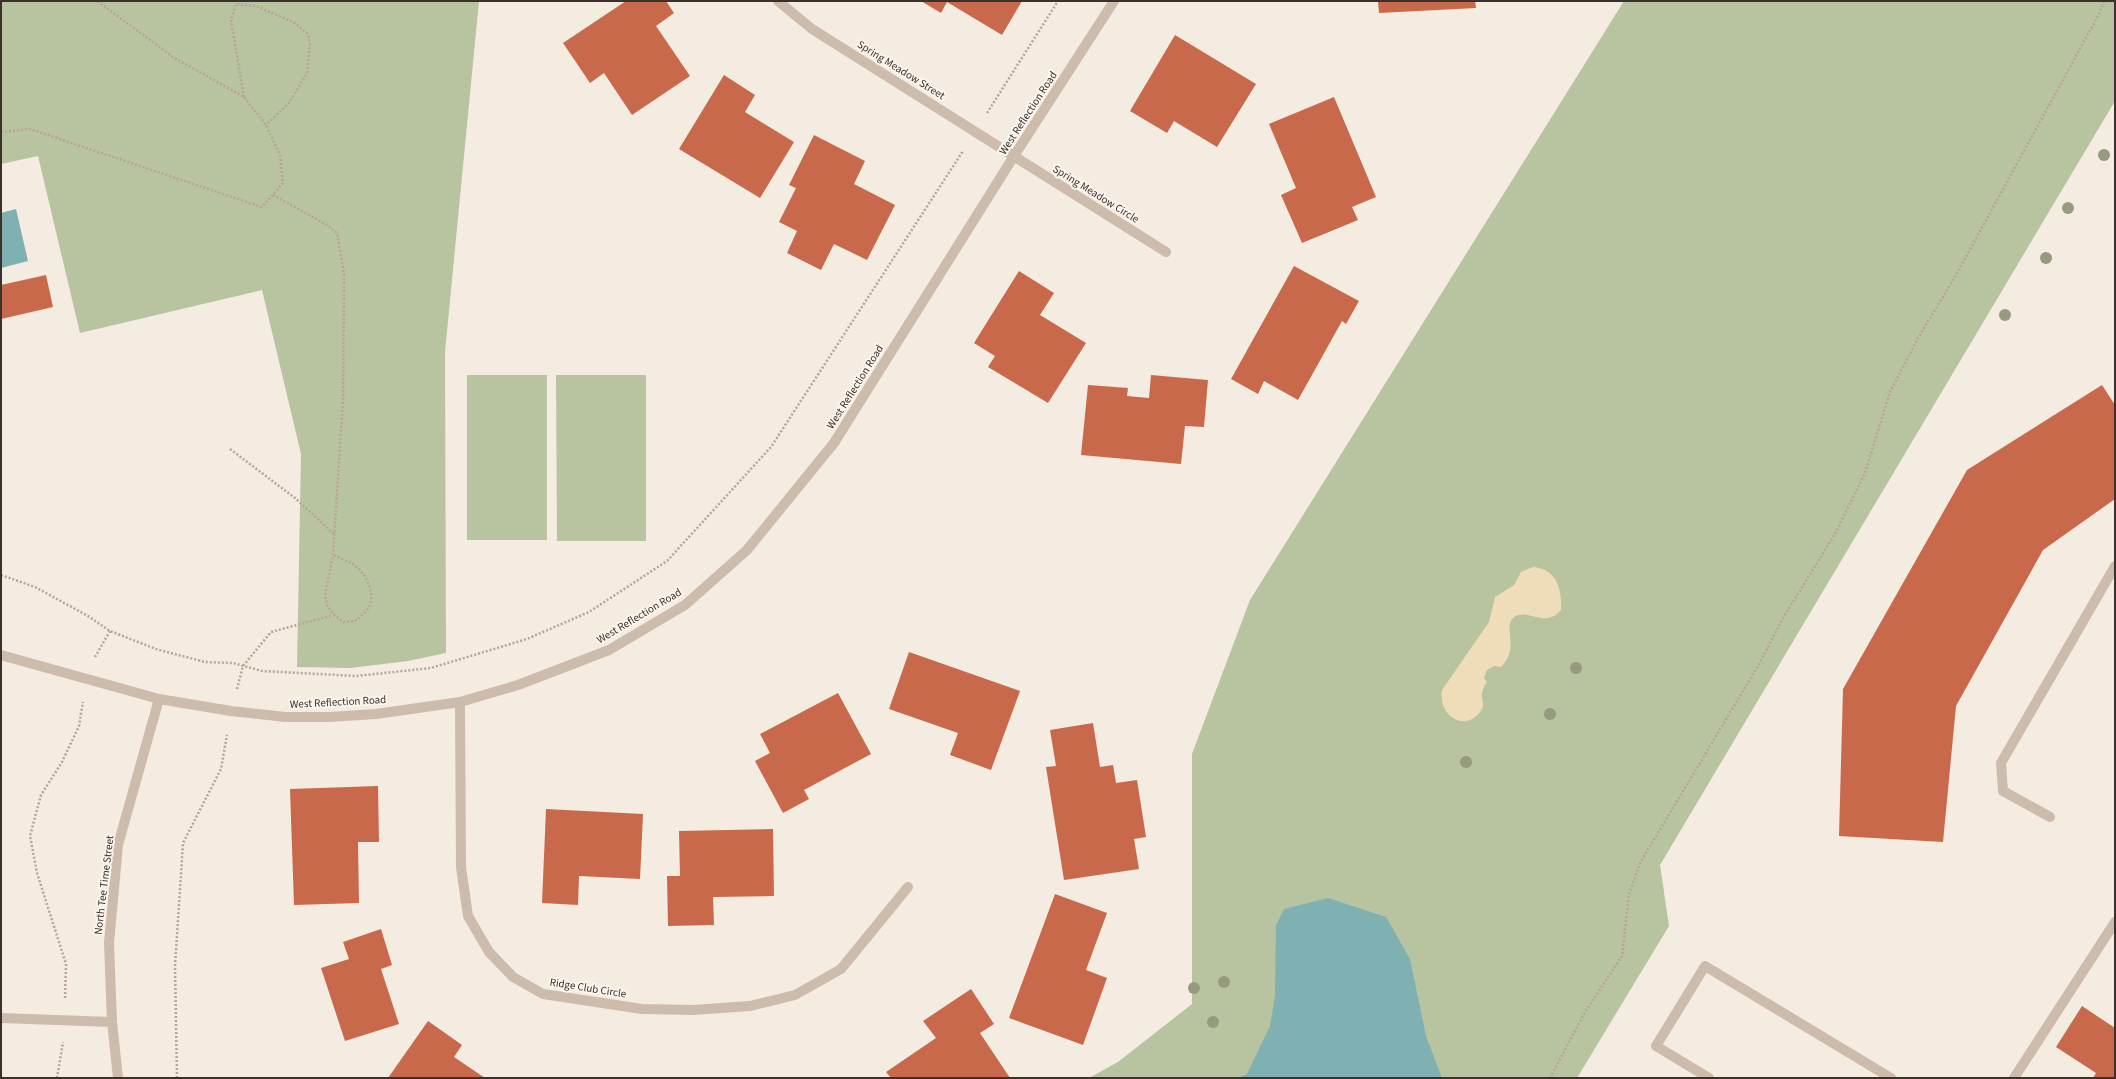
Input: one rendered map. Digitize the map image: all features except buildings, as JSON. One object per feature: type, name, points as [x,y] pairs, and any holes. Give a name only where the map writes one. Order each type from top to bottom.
[{"type":"street","name":"Spring Meadow Street","points":[[778,1],[812,29],[1014,156]]},
{"type":"street","name":"West Reflection Road","points":[[1,655],[159,699],[232,711],[285,716],[376,714],[460,702],[518,684],[609,650],[685,604],[747,550],[834,443],[1014,156],[1114,1]]},
{"type":"street","name":"Spring Meadow Circle","points":[[1014,156],[1166,252]]},
{"type":"street","points":[[2050,817],[2003,791],[2001,763],[2115,566]]},
{"type":"street","name":"North Tee Time Street","points":[[118,1078],[112,1022],[109,943],[118,845],[159,699]]},
{"type":"street","name":"Ridge Club Circle","points":[[460,702],[461,867],[468,916],[489,952],[512,977],[543,994],[642,1009],[693,1010],[750,1006],[795,995],[841,969],[908,888]]},
{"type":"street","points":[[2014,1078],[2115,922]]},
{"type":"street","points":[[1709,1078],[1656,1046],[1705,966],[1891,1078]]},
{"type":"street","points":[[1,1018],[112,1022]]},
{"type":"path","points":[[1,132],[30,130],[262,207],[283,183],[280,155],[266,125],[244,97],[173,57],[97,1]]},
{"type":"path","points":[[1,575],[35,587],[88,616],[110,631],[156,648],[205,662],[233,663],[262,671],[356,676],[431,668],[528,639],[589,612],[667,561],[771,447],[1058,1]]},
{"type":"path","points":[[1550,1078],[1585,1012],[1622,956],[1629,894],[1640,863],[1758,666],[1783,618],[1835,534],[1865,473],[1890,392],[1918,338],[1960,268],[2096,21],[2104,1]]},
{"type":"path","points":[[244,97],[230,20],[235,2],[256,6],[295,23],[308,34],[310,45],[307,73],[289,103],[266,125]]},
{"type":"path","points":[[273,195],[327,225],[337,234],[344,274],[343,400],[333,555],[325,595],[327,604],[334,615],[344,622],[354,621],[370,607],[372,596],[368,583],[357,568],[333,555]]},
{"type":"path","points":[[230,449],[296,498],[334,534]]},
{"type":"path","points":[[57,1078],[62,1053],[66,964],[37,873],[30,836],[41,795],[62,762],[79,726],[88,667],[110,631]]},
{"type":"path","points":[[177,1078],[175,966],[179,896]]},
{"type":"green space","points":[[1,1],[479,1],[445,352],[446,653],[408,661],[350,668],[297,667],[301,454],[262,290],[80,333],[38,156],[1,164]]},
{"type":"green space","points":[[1624,1],[2115,1],[2115,101],[1660,865],[1669,926],[1577,1078],[1089,1078],[1118,1062],[1192,1004],[1192,754],[1250,600]]},
{"type":"green space","points":[[467,375],[547,375],[547,540],[467,540]]},
{"type":"green space","points":[[556,375],[646,375],[646,541],[557,541]]},
{"type":"sand","points":[[1533,567],[1548,572],[1553,576],[1559,588],[1561,610],[1555,616],[1548,618],[1524,614],[1513,618],[1510,622],[1511,646],[1507,660],[1501,667],[1494,666],[1487,670],[1484,678],[1487,682],[1482,692],[1482,709],[1474,718],[1467,721],[1454,719],[1444,708],[1442,690],[1489,622],[1495,597],[1514,585],[1521,572]]},
{"type":"water","points":[[16,209],[28,261],[1,268],[1,213]]},
{"type":"water","points":[[1328,898],[1386,917],[1410,959],[1426,1036],[1442,1078],[1238,1078],[1247,1074],[1270,1026],[1275,996],[1276,925],[1284,909]]}]
